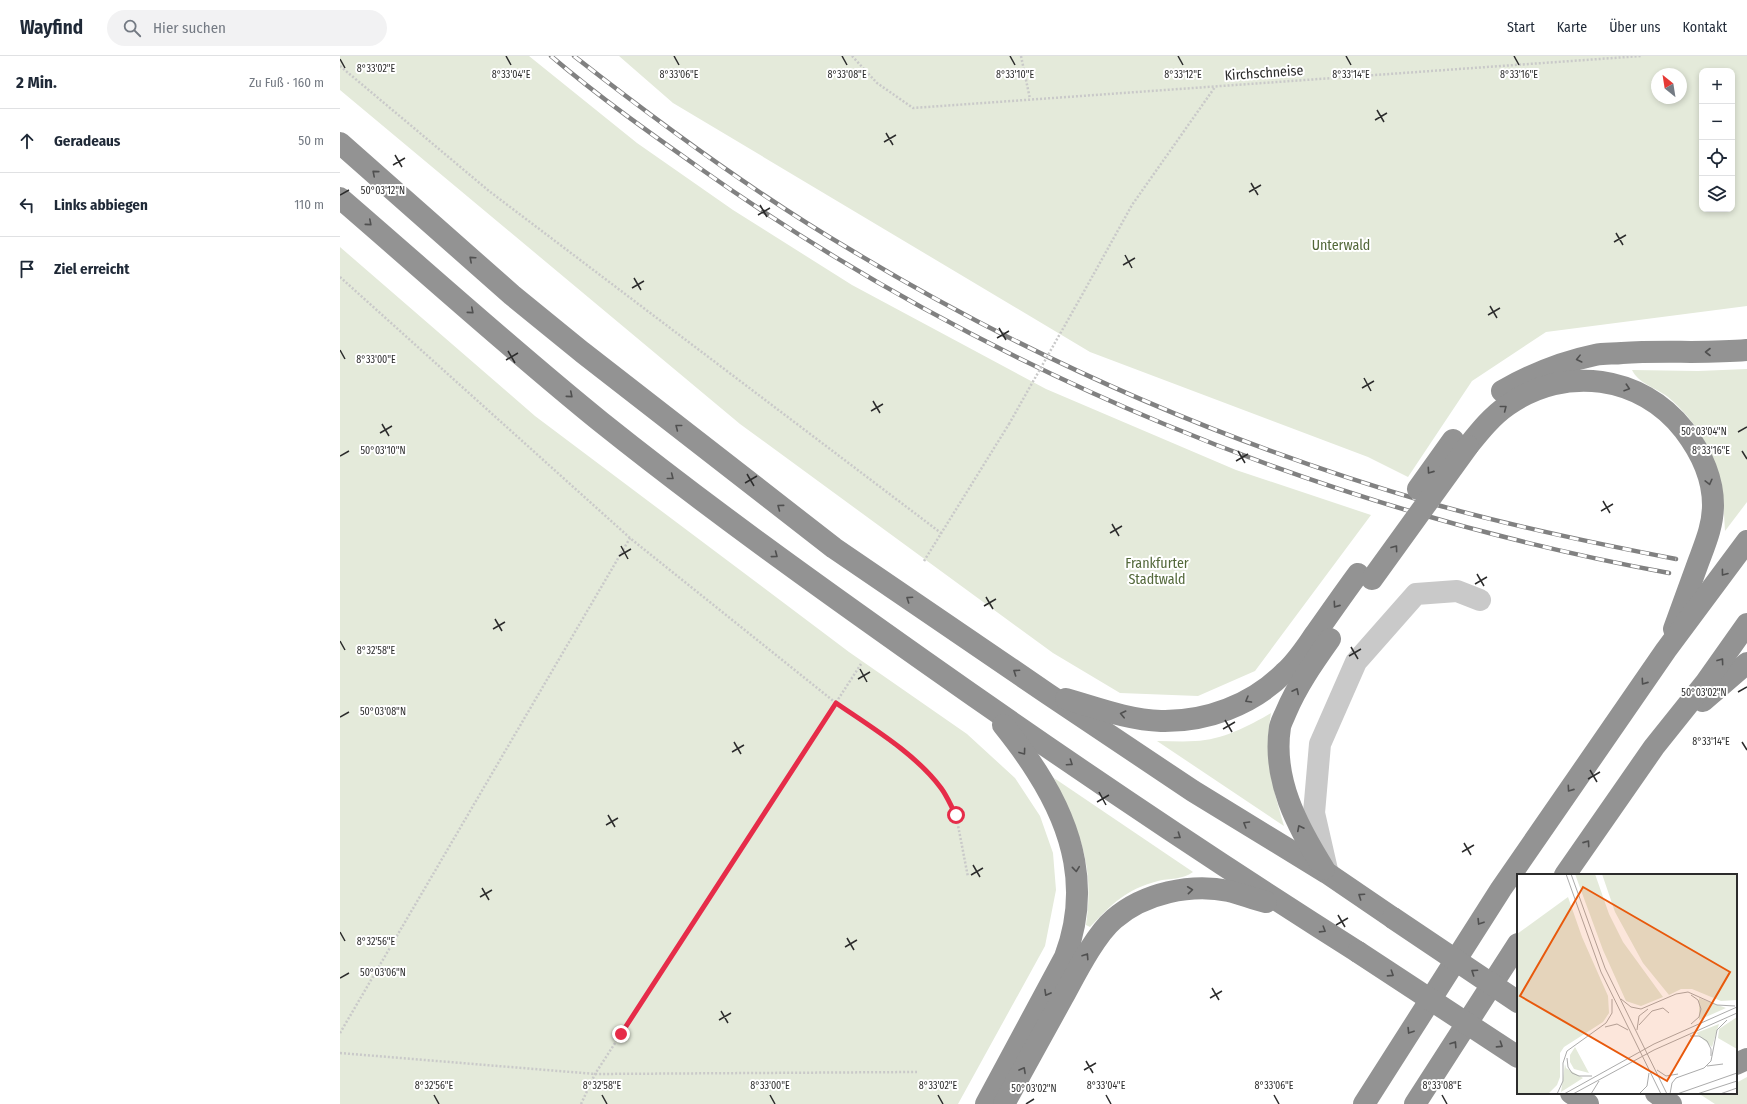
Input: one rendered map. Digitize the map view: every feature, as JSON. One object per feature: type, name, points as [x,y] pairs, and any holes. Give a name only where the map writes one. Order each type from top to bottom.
[{"type":"highway","points":[[340,143],[518,299],[727,466],[834,548],[1192,791],[1327,873],[1517,1001]]},
{"type":"highway","points":[[340,198],[527,360],[607,426],[688,490],[824,591],[1058,755],[1290,909],[1517,1056]]},
{"type":"highway","points":[[1048,694],[1114,712],[1160,721],[1184,720],[1211,716],[1241,704],[1264,691],[1285,673],[1302,653],[1365,576],[1460,443],[1477,412],[1499,393],[1529,376],[1558,364],[1603,354],[1645,351],[1727,352],[1747,350]]},
{"type":"highway","points":[[1460,443],[1508,405],[1528,393],[1551,384],[1576,380],[1599,380],[1633,389],[1662,408],[1679,423],[1692,440],[1702,460],[1710,483],[1713,504],[1711,527],[1666,650]]},
{"type":"highway","points":[[1364,1104],[1501,889],[1666,650],[1747,541]]},
{"type":"highway","points":[[1327,873],[1300,829],[1288,803],[1281,776],[1279,751],[1280,726],[1298,686],[1365,576]]},
{"type":"highway","points":[[1566,874],[1654,747],[1706,682],[1747,624]]},
{"type":"highway","points":[[1654,747],[1738,669],[1747,663]]},
{"type":"highway","points":[[986,1104],[1065,957],[1072,939],[1077,916],[1078,892],[1071,843],[1063,821],[1037,771],[992,709]]},
{"type":"highway","points":[[1004,1104],[1079,967],[1096,940],[1113,919],[1152,896],[1202,888],[1228,891],[1290,909]]},
{"type":"highway","points":[[1415,1104],[1517,946]]},
{"type":"highway","points":[[1737,1064],[1747,1059]]},
{"type":"highway","points":[[1657,1094],[1671,1104]]},
{"type":"lane","points":[[1327,873],[1314,813],[1320,744],[1356,662],[1416,594],[1457,591],[1480,600]]},
{"type":"path","name":"Kirchschneise","points":[[852,56],[877,83],[913,108],[1641,56]]},
{"type":"path","points":[[1021,56],[1030,99]]},
{"type":"path","points":[[340,66],[489,191],[941,533]]},
{"type":"path","points":[[924,560],[1009,424],[1132,204],[1215,86]]},
{"type":"path","points":[[340,277],[630,538],[836,703],[884,736],[917,762],[941,788],[956,815],[968,877]]},
{"type":"path","points":[[340,1032],[630,538]]},
{"type":"path","points":[[581,1104],[595,1074],[861,664]]},
{"type":"path","points":[[340,1053],[595,1074],[917,1072]]},
{"type":"green space","name":"Frankfurter Stadtwald","points":[[340,56],[529,56],[637,143],[733,210],[852,285],[1046,389],[1236,470],[1371,515],[1255,671],[1198,696],[1120,693],[1053,653],[740,424],[340,90]]},
{"type":"green space","name":"Unterwald","points":[[619,56],[1747,56],[1747,306],[1546,332],[1472,381],[1408,477],[1368,457],[1090,352],[673,103]]},
{"type":"green space","points":[[340,247],[535,416],[849,652],[967,734],[1015,778],[1040,816],[1053,853],[1056,890],[1045,946],[958,1104],[340,1104]]},
{"type":"green space","points":[[1747,369],[1747,502],[1725,531],[1723,496],[1719,478],[1715,464],[1703,439],[1696,427],[1678,406],[1668,397],[1638,378],[1632,370],[1698,371]]},
{"type":"green space","points":[[1271,713],[1268,743],[1270,770],[1284,826],[1157,741],[1190,741],[1215,738],[1235,732]]},
{"type":"green space","points":[[1054,778],[1193,872],[1189,875],[1158,881],[1128,893],[1113,904],[1090,927],[1086,925],[1088,884],[1083,848],[1071,815]]},
{"type":"green space","points":[[1747,1077],[1747,1104],[1715,1104],[1700,1094],[1737,1094],[1737,1082]]},
{"type":"railway","points":[[551,56],[606,100],[663,142],[811,242],[925,309],[1043,370],[1163,424],[1286,471],[1412,512],[1539,546],[1669,573]]},
{"type":"railway","points":[[574,56],[709,158],[779,205],[851,250],[919,290],[989,327],[1132,395],[1205,426],[1279,454],[1354,480],[1430,503],[1522,527],[1676,559]]},
{"type":"route","points":[[621,1034],[836,703],[884,736],[917,762],[941,788],[956,815]]}]
